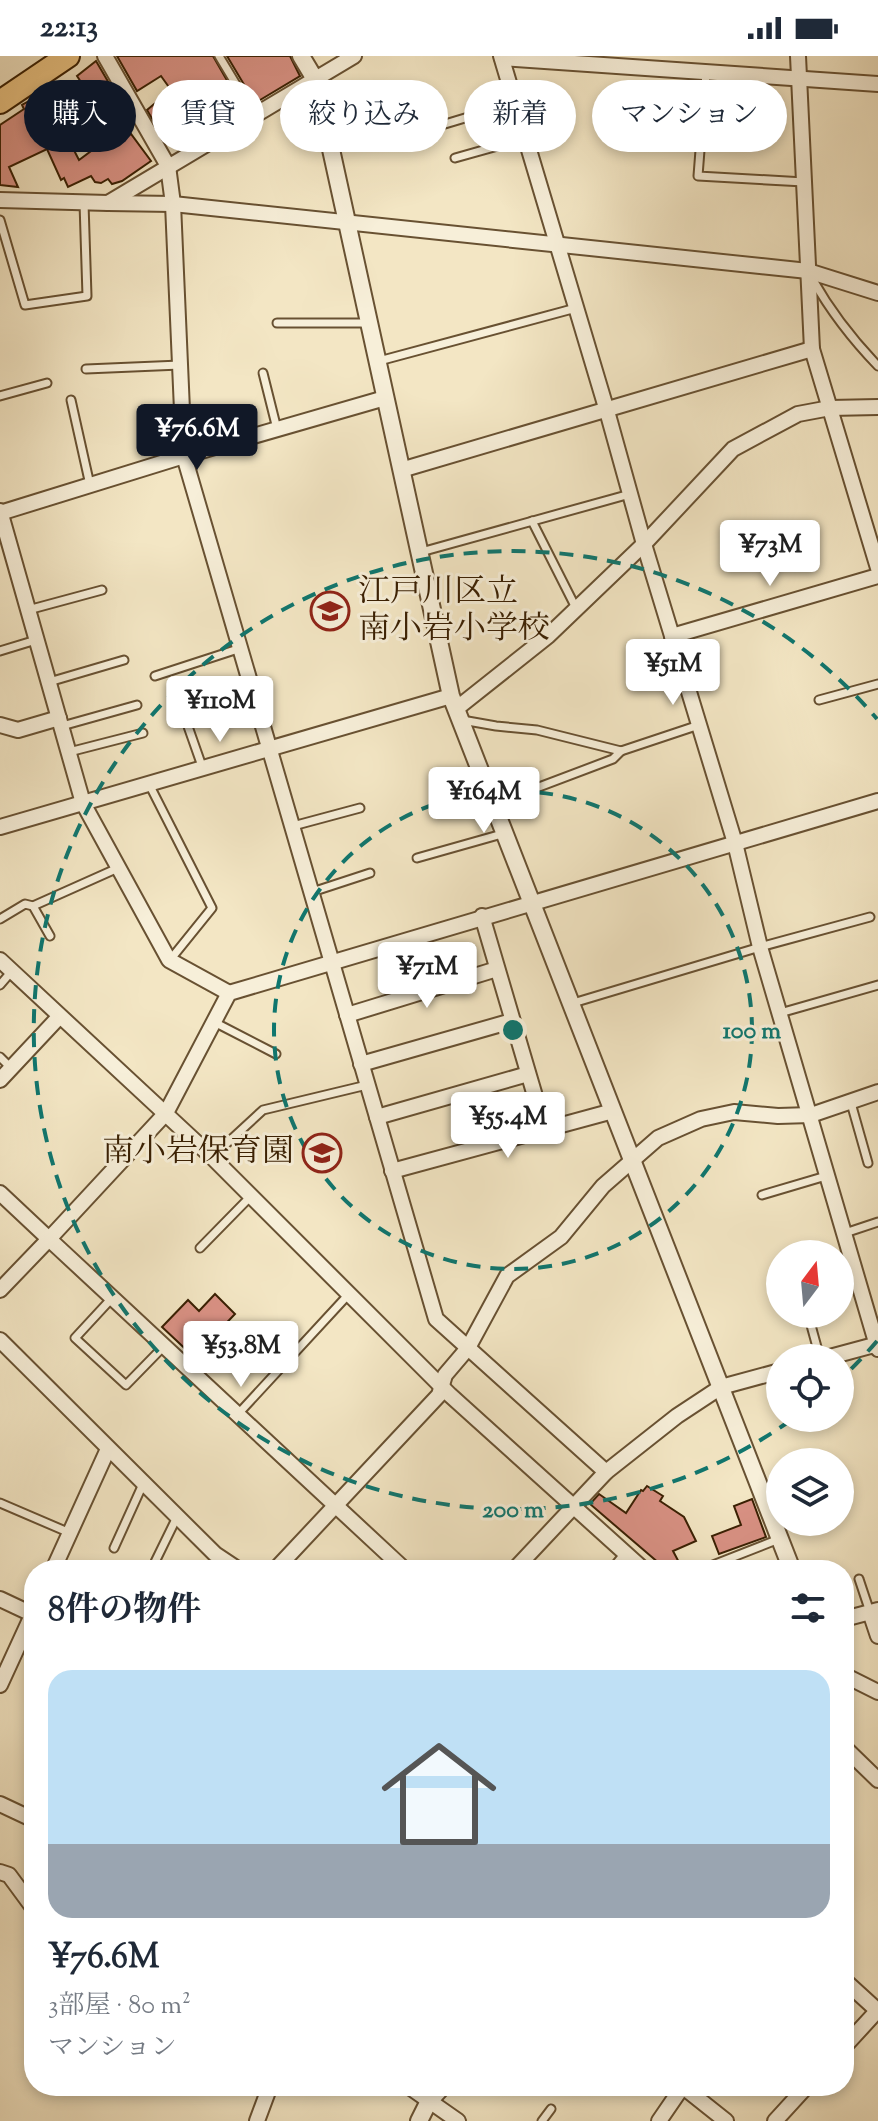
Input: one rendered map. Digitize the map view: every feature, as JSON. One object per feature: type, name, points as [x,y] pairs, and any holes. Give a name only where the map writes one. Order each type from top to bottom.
[{"type":"highway","points":[[0,102],[68,56]]},
{"type":"street","points":[[105,56],[168,166],[173,204],[184,456],[436,1319],[606,1472]]},
{"type":"street","points":[[301,56],[315,80]]},
{"type":"street","points":[[318,80],[354,56]]},
{"type":"street","points":[[798,56],[812,349],[878,568]]},
{"type":"street","points":[[508,80],[502,57],[649,62],[706,73],[878,84]]},
{"type":"street","points":[[108,203],[192,152]]},
{"type":"street","points":[[331,152],[456,708],[788,1560]]},
{"type":"street","points":[[530,152],[735,843],[760,947],[878,1346],[854,1352]]},
{"type":"street","points":[[0,200],[173,204],[808,271],[878,293]]},
{"type":"street","points":[[401,470],[812,349]]},
{"type":"street","points":[[229,993],[169,960],[83,803],[0,512],[385,398]]},
{"type":"street","points":[[0,827],[271,749],[456,708],[548,636],[576,610],[644,544],[733,449],[798,414],[830,408],[878,407]]},
{"type":"street","points":[[672,636],[878,576]]},
{"type":"street","points":[[0,725],[18,730],[60,722]]},
{"type":"street","points":[[0,1290],[166,1113],[229,993],[878,801]]},
{"type":"street","points":[[482,916],[545,1130]]},
{"type":"street","points":[[0,960],[212,1157],[441,1385],[633,1560]]},
{"type":"street","points":[[347,1015],[497,969]]},
{"type":"street","points":[[0,1080],[59,1017]]},
{"type":"street","points":[[361,1064],[512,1021]]},
{"type":"street","points":[[377,1117],[528,1074]]},
{"type":"street","points":[[285,1560],[439,1395],[445,1375],[468,1348],[507,1276],[561,1237],[603,1186],[658,1138],[701,1119],[734,1112],[811,1115],[878,1092]]},
{"type":"street","points":[[392,1171],[613,1111]]},
{"type":"street","points":[[0,1193],[394,1560]]},
{"type":"street","points":[[0,1340],[143,1484],[224,1560]]},
{"type":"street","points":[[523,1560],[606,1472],[677,1416],[721,1387],[766,1375]]},
{"type":"street","points":[[58,1560],[108,1449]]},
{"type":"street","points":[[0,1599],[24,1610]]},
{"type":"street","points":[[854,1616],[874,1611],[878,1636]]},
{"type":"street","points":[[0,1685],[24,1633]]},
{"type":"street","points":[[854,1678],[876,1686]]},
{"type":"street","points":[[854,1757],[878,1780]]},
{"type":"street","points":[[0,1804],[24,1815]]},
{"type":"street","points":[[0,1872],[9,1875],[24,1895]]},
{"type":"street","points":[[854,1989],[878,2011],[854,2036]]},
{"type":"street","points":[[257,2121],[266,2096]]},
{"type":"street","points":[[422,2096],[458,2121]]},
{"type":"street","points":[[419,2121],[434,2096]]},
{"type":"street","points":[[659,2121],[676,2096]]},
{"type":"street","points":[[695,2096],[726,2121]]},
{"type":"street","points":[[775,2121],[798,2096]]},
{"type":"lane","points":[[219,56],[233,80]]},
{"type":"lane","points":[[706,73],[698,176],[804,182]]},
{"type":"lane","points":[[455,158],[476,152]]},
{"type":"lane","points":[[0,220],[25,305],[87,296],[84,203]]},
{"type":"lane","points":[[808,271],[825,301],[878,366]]},
{"type":"lane","points":[[377,361],[577,308]]},
{"type":"lane","points":[[277,323],[368,323]]},
{"type":"lane","points":[[86,369],[180,365]]},
{"type":"lane","points":[[263,373],[277,429]]},
{"type":"lane","points":[[0,396],[47,383]]},
{"type":"lane","points":[[71,400],[90,485]]},
{"type":"lane","points":[[419,552],[630,494]]},
{"type":"lane","points":[[532,521],[576,610]]},
{"type":"lane","points":[[28,610],[102,590]]},
{"type":"lane","points":[[0,651],[37,640]]},
{"type":"lane","points":[[155,676],[241,648]]},
{"type":"lane","points":[[49,682],[124,660]]},
{"type":"lane","points":[[819,700],[878,684]]},
{"type":"lane","points":[[60,722],[137,705]]},
{"type":"lane","points":[[456,708],[496,726],[537,730],[621,751]]},
{"type":"lane","points":[[184,715],[203,769]]},
{"type":"lane","points":[[493,804],[613,759],[621,751],[699,725]]},
{"type":"lane","points":[[69,752],[143,733]]},
{"type":"lane","points":[[149,784],[212,908],[169,960]]},
{"type":"lane","points":[[293,826],[360,808]]},
{"type":"lane","points":[[417,858],[505,833]]},
{"type":"lane","points":[[0,919],[25,904],[33,906],[120,867]]},
{"type":"lane","points":[[312,892],[370,873]]},
{"type":"lane","points":[[33,906],[50,936]]},
{"type":"lane","points":[[572,1003],[870,917]]},
{"type":"lane","points":[[0,985],[12,971]]},
{"type":"lane","points":[[780,1013],[878,985]]},
{"type":"lane","points":[[213,1022],[276,1054]]},
{"type":"lane","points":[[0,1057],[11,1068]]},
{"type":"lane","points":[[212,1157],[263,1110],[367,1085]]},
{"type":"lane","points":[[850,1101],[868,1163]]},
{"type":"lane","points":[[762,1195],[828,1175]]},
{"type":"lane","points":[[200,1248],[251,1196]]},
{"type":"lane","points":[[845,1233],[878,1222]]},
{"type":"lane","points":[[239,1413],[350,1293]]},
{"type":"lane","points":[[113,1297],[75,1338],[126,1385],[165,1345]]},
{"type":"lane","points":[[114,1548],[143,1484]]},
{"type":"lane","points":[[0,1503],[70,1533]]},
{"type":"lane","points":[[156,1560],[177,1517]]},
{"type":"lane","points":[[725,1560],[779,1539]]},
{"type":"lane","points":[[619,1560],[625,1553]]},
{"type":"lane","points":[[859,1579],[874,1611]]},
{"type":"lane","points":[[542,2121],[551,2109]]},
{"type":"building","points":[[117,56],[213,56],[227,80],[164,80],[161,76],[137,91],[136,80],[131,80]]},
{"type":"building","points":[[227,56],[290,56],[300,76],[293,80],[280,80],[280,88],[264,98],[264,80],[241,80]]},
{"type":"building","points":[[96,61],[107,80],[80,80],[77,76]]},
{"type":"building","points":[[24,109],[24,152],[41,152],[9,167],[18,187],[0,185],[0,125]]},
{"type":"building","points":[[136,141],[151,161],[122,181],[112,184],[108,179],[95,182],[91,176],[68,187],[64,178],[61,180],[48,152],[75,152],[79,160],[90,152],[136,152]]},
{"type":"building","points":[[215,1294],[235,1314],[194,1357],[162,1327],[188,1300],[199,1311]]},
{"type":"building","points":[[647,1486],[663,1496],[660,1501],[684,1517],[696,1541],[673,1551],[678,1560],[655,1560],[590,1504],[599,1494],[626,1513]]},
{"type":"building","points":[[752,1499],[766,1537],[719,1554],[712,1536],[741,1525],[734,1506]]},
{"type":"place","name":"江戸川区立 南小岩小学校","points":[[330,611]]},
{"type":"place","name":"南小岩保育園","points":[[322,1153]]}]
